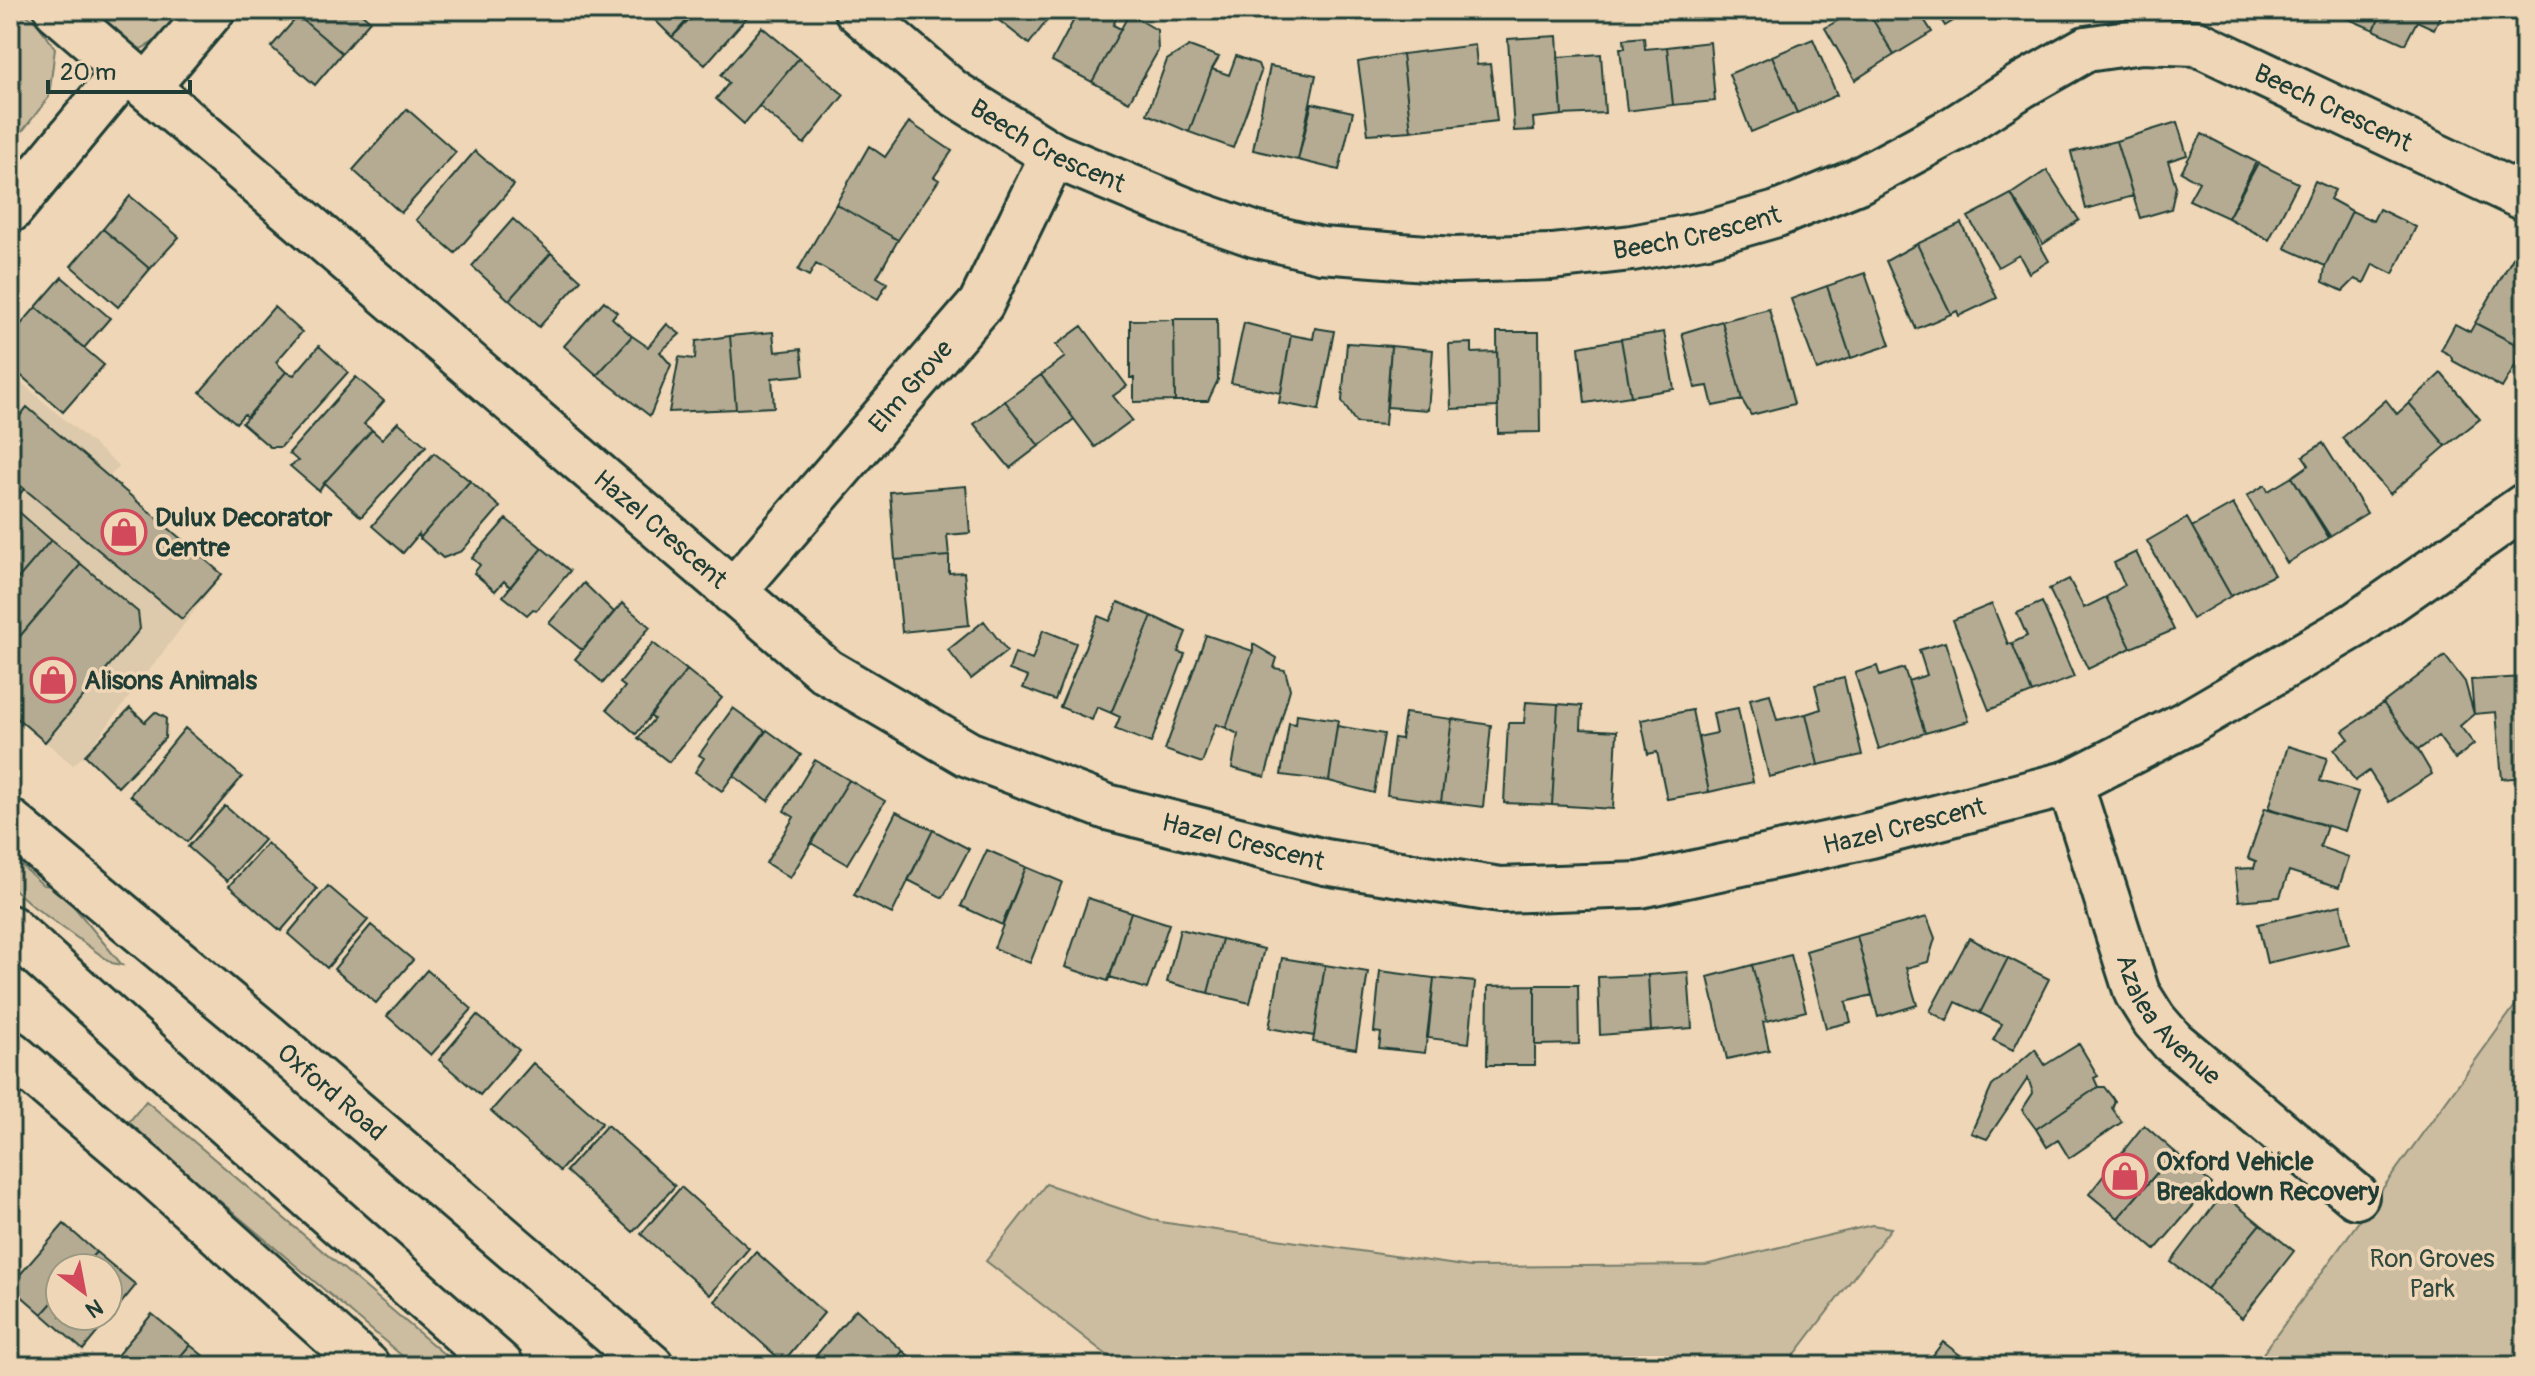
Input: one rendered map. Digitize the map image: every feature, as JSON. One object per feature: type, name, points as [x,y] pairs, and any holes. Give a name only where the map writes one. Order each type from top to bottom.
[{"type":"street","name":"Hazel Crescent","points":[[57,10],[826,671],[968,754],[1107,807],[1325,862],[1500,890],[1640,885],[1871,835],[2070,783],[2189,722],[2355,625],[2525,506]]},
{"type":"street","points":[[10,210],[136,79],[212,10]]},
{"type":"street","name":"Beech Crescent","points":[[857,10],[952,92],[1053,155],[1212,220],[1321,250],[1453,260],[1552,257],[1632,248],[1707,234],[1777,214],[1858,181],[1954,129],[2086,49],[2141,41],[2197,43],[2525,198]]},
{"type":"street","name":"Elm Grove","points":[[733,592],[981,304],[1053,155]]},
{"type":"street","name":"Azalea Avenue","points":[[2070,783],[2137,993],[2154,1020],[2173,1042],[2356,1196]]},
{"type":"street","name":"Oxford Road","points":[[10,822],[278,1046],[651,1366]]},
{"type":"street","points":[[10,928],[501,1366]]},
{"type":"street","points":[[10,1053],[156,1177],[367,1366]]},
{"type":"shaded area","points":[[10,373],[119,466],[109,477],[222,574],[85,755],[73,765],[10,712]]},
{"type":"green space","points":[[10,10],[31,18],[55,48],[49,97],[10,147]]},
{"type":"green space","points":[[87,10],[187,10],[156,41],[141,49]]},
{"type":"green space","points":[[10,855],[43,885],[57,886],[122,965],[112,963],[10,886]]},
{"type":"green space","name":"Ron Groves Park","points":[[2525,992],[2525,1366],[2254,1366]]},
{"type":"green space","points":[[146,1101],[458,1366],[414,1366],[128,1123]]},
{"type":"green space","points":[[1046,1184],[1160,1222],[1470,1267],[1705,1265],[1872,1225],[1891,1228],[1786,1366],[1121,1366],[986,1261]]},
{"type":"building","points":[[303,10],[358,10],[370,21],[342,53],[298,16]]},
{"type":"building","points":[[645,10],[700,10],[672,37]]},
{"type":"building","points":[[696,10],[739,10],[747,17],[705,65],[672,37]]},
{"type":"building","points":[[1003,10],[1055,10],[1029,44],[996,18]]},
{"type":"building","points":[[1079,10],[1120,11],[1113,25],[1121,29],[1092,82],[1052,61]]},
{"type":"building","points":[[1856,10],[1867,10],[1894,55],[1855,80],[1825,28]]},
{"type":"building","points":[[1867,10],[1918,10],[1932,32],[1894,55]]},
{"type":"building","points":[[1935,10],[1971,10],[1945,26]]},
{"type":"building","points":[[2328,10],[2383,10],[2374,30]]},
{"type":"building","points":[[2383,10],[2443,10],[2434,29],[2417,21],[2405,44],[2374,30]]},
{"type":"building","points":[[1129,14],[1157,30],[1158,51],[1129,102],[1092,82]]},
{"type":"building","points":[[298,16],[342,53],[315,85],[271,47]]},
{"type":"building","points":[[762,27],[799,58],[744,124],[716,99],[729,83],[721,75]]},
{"type":"building","points":[[1557,36],[1562,115],[1533,118],[1534,130],[1514,131],[1508,39]]},
{"type":"building","points":[[1644,37],[1645,49],[1667,47],[1673,105],[1627,111],[1620,48],[1625,48],[1624,39]]},
{"type":"building","points":[[1813,39],[1837,95],[1797,113],[1772,56]]},
{"type":"building","points":[[1710,42],[1715,101],[1673,105],[1667,47]]},
{"type":"building","points":[[1475,45],[1477,65],[1490,64],[1497,121],[1411,131],[1402,54]]},
{"type":"building","points":[[1189,46],[1219,57],[1189,132],[1147,114],[1167,60]]},
{"type":"building","points":[[1402,54],[1411,131],[1368,134],[1358,62]]},
{"type":"building","points":[[1601,54],[1605,113],[1562,115],[1558,57]]},
{"type":"building","points":[[1236,56],[1258,64],[1261,72],[1233,148],[1189,132],[1212,69],[1229,75]]},
{"type":"building","points":[[1772,56],[1797,113],[1751,132],[1729,74]]},
{"type":"building","points":[[799,58],[844,95],[804,144],[759,106]]},
{"type":"building","points":[[1270,66],[1316,75],[1298,160],[1253,150]]},
{"type":"building","points":[[1312,103],[1353,112],[1339,170],[1298,160]]},
{"type":"building","points":[[407,109],[456,152],[401,213],[353,170]]},
{"type":"building","points":[[909,122],[952,151],[934,177],[939,180],[898,240],[836,204],[869,146],[885,157]]},
{"type":"building","points":[[2177,122],[2187,155],[2168,161],[2176,186],[2171,209],[2140,218],[2116,141]]},
{"type":"building","points":[[2202,134],[2256,162],[2228,218],[2189,200],[2199,182],[2181,172]]},
{"type":"building","points":[[2116,141],[2133,196],[2086,209],[2071,152]]},
{"type":"building","points":[[475,151],[514,185],[455,253],[416,220]]},
{"type":"building","points":[[2258,163],[2298,183],[2269,240],[2228,218]]},
{"type":"building","points":[[2047,170],[2079,220],[2043,244],[2011,194]]},
{"type":"building","points":[[2315,181],[2335,190],[2330,199],[2352,211],[2325,266],[2285,248]]},
{"type":"building","points":[[2011,194],[2049,261],[2029,273],[2019,255],[1998,267],[1968,217]]},
{"type":"building","points":[[130,196],[179,237],[150,269],[103,229]]},
{"type":"building","points":[[836,204],[898,240],[877,277],[887,283],[878,299],[816,264],[809,276],[798,270]]},
{"type":"building","points":[[2379,209],[2416,227],[2393,274],[2373,264],[2364,283],[2355,279],[2343,291],[2323,282],[2325,266],[2352,211],[2373,221]]},
{"type":"building","points":[[513,219],[551,253],[509,300],[472,266]]},
{"type":"building","points":[[1961,223],[1997,298],[1959,316],[1957,311],[1951,314],[1917,244]]},
{"type":"building","points":[[103,229],[150,269],[118,307],[71,266]]},
{"type":"building","points":[[1917,244],[1951,314],[1916,329],[1886,261]]},
{"type":"building","points":[[551,253],[581,280],[539,327],[509,300]]},
{"type":"building","points":[[2514,256],[2525,263],[2525,349],[2475,323]]},
{"type":"building","points":[[1865,273],[1890,345],[1851,358],[1827,286]]},
{"type":"building","points":[[62,277],[110,318],[84,348],[36,307]]},
{"type":"building","points":[[1827,286],[1851,358],[1817,370],[1791,299]]},
{"type":"building","points":[[604,301],[617,312],[612,318],[632,336],[597,375],[564,346]]},
{"type":"building","points":[[36,307],[104,365],[63,412],[10,366],[10,337]]},
{"type":"building","points":[[274,307],[302,332],[276,362],[286,372],[248,417],[244,414],[236,423],[200,392]]},
{"type":"building","points":[[1769,309],[1794,404],[1751,415],[1742,400],[1722,321]]},
{"type":"building","points":[[1174,319],[1175,401],[1134,402],[1134,378],[1130,378],[1130,320]]},
{"type":"building","points":[[1174,319],[1217,319],[1218,380],[1208,401],[1175,401]]},
{"type":"building","points":[[1722,321],[1742,400],[1713,406],[1708,386],[1695,388],[1682,333]]},
{"type":"building","points":[[1244,323],[1291,335],[1281,393],[1231,383]]},
{"type":"building","points":[[2475,323],[2525,349],[2502,388],[2453,361],[2441,350],[2455,324],[2470,332]]},
{"type":"building","points":[[667,324],[680,334],[660,352],[671,365],[650,416],[597,375],[632,336],[648,347]]},
{"type":"building","points":[[1082,326],[1127,386],[1113,396],[1132,420],[1095,447],[1041,375],[1065,357],[1056,345]]},
{"type":"building","points":[[1315,328],[1334,331],[1319,410],[1279,403],[1291,335],[1313,339]]},
{"type":"building","points":[[773,332],[775,352],[801,349],[804,375],[772,378],[774,407],[736,409],[730,336]]},
{"type":"building","points":[[1497,332],[1539,332],[1540,432],[1498,433]]},
{"type":"building","points":[[1664,332],[1674,389],[1631,396],[1621,339]]},
{"type":"building","points":[[730,336],[736,409],[669,412],[679,357],[695,359],[696,341]]},
{"type":"building","points":[[1621,339],[1631,396],[1585,403],[1579,347]]},
{"type":"building","points":[[1347,343],[1391,346],[1385,425],[1356,423],[1342,401]]},
{"type":"building","points":[[1472,343],[1472,353],[1497,352],[1498,407],[1451,409],[1449,344]]},
{"type":"building","points":[[319,346],[348,372],[281,447],[270,447],[242,423],[286,372],[294,375]]},
{"type":"building","points":[[1391,346],[1433,350],[1428,410],[1387,407]]},
{"type":"building","points":[[2441,373],[2480,419],[2446,446],[2409,403]]},
{"type":"building","points":[[1041,375],[1074,419],[1039,446],[1005,401]]},
{"type":"building","points":[[356,377],[384,401],[364,424],[372,430],[319,491],[290,466],[298,461],[289,453]]},
{"type":"building","points":[[2386,400],[2397,414],[2409,403],[2446,446],[2390,494],[2342,438]]},
{"type":"building","points":[[1005,401],[1039,446],[1010,468],[974,424]]},
{"type":"building","name":"Dulux Decorator Centre","points":[[27,407],[222,574],[182,619],[10,477],[10,428]]},
{"type":"building","points":[[398,422],[426,446],[361,517],[324,483],[372,430],[382,439]]},
{"type":"building","points":[[2323,443],[2367,513],[2330,536],[2292,477],[2309,465],[2303,456]]},
{"type":"building","points":[[434,453],[470,481],[403,553],[372,526]]},
{"type":"building","points":[[10,477],[24,489],[13,502],[18,511],[10,521]]},
{"type":"building","points":[[2292,477],[2329,538],[2287,563],[2247,496],[2265,485],[2268,491]]},
{"type":"building","points":[[470,481],[500,507],[462,551],[443,558],[420,538]]},
{"type":"building","points":[[966,486],[970,533],[947,535],[949,556],[895,560],[890,492]]},
{"type":"building","points":[[2233,504],[2274,575],[2231,596],[2192,527]]},
{"type":"building","points":[[18,511],[51,540],[10,588],[10,521]]},
{"type":"building","points":[[2187,518],[2231,596],[2192,619],[2147,541]]},
{"type":"building","points":[[506,519],[542,548],[510,587],[504,581],[495,591],[474,573],[480,565],[472,558]]},
{"type":"building","points":[[51,540],[81,564],[10,648],[10,588]]},
{"type":"building","points":[[542,548],[570,571],[537,610],[533,609],[527,615],[503,596]]},
{"type":"building","points":[[2136,552],[2174,630],[2131,648],[2106,597],[2125,585],[2114,563]]},
{"type":"building","points":[[949,556],[949,573],[964,572],[969,625],[902,632],[895,560]]},
{"type":"building","name":"Alisons Animals","points":[[81,564],[138,612],[140,629],[45,742],[10,712],[10,648]]},
{"type":"building","points":[[2069,579],[2084,608],[2106,597],[2131,648],[2088,669],[2049,589]]},
{"type":"building","points":[[584,583],[614,612],[582,650],[549,623]]},
{"type":"building","points":[[1118,602],[1152,616],[1111,713],[1097,707],[1092,720],[1060,707],[1098,616],[1110,621]]},
{"type":"building","points":[[2042,602],[2074,677],[2032,693],[2012,643],[2027,636],[2017,613]]},
{"type":"building","points":[[622,603],[650,627],[603,683],[575,659]]},
{"type":"building","points":[[1992,604],[2032,693],[1989,710],[1953,620]]},
{"type":"building","points":[[1152,616],[1186,632],[1178,652],[1185,654],[1151,743],[1115,729],[1120,717],[1111,713]]},
{"type":"building","points":[[984,621],[1007,651],[971,679],[948,650]]},
{"type":"building","points":[[1043,630],[1076,643],[1055,700],[1023,688],[1028,677],[1009,670],[1015,653],[1032,660]]},
{"type":"building","points":[[1206,635],[1253,651],[1226,728],[1216,724],[1202,763],[1165,750]]},
{"type":"building","points":[[1945,642],[1969,721],[1925,733],[1908,681],[1927,675],[1919,650]]},
{"type":"building","points":[[653,643],[687,670],[636,734],[607,709],[625,687],[620,683]]},
{"type":"building","points":[[1253,644],[1277,658],[1274,668],[1285,670],[1290,689],[1265,777],[1232,768],[1238,734],[1226,728]]},
{"type":"building","points":[[2445,656],[2465,682],[2474,714],[2460,726],[2474,744],[2455,759],[2438,736],[2418,750],[2383,703]]},
{"type":"building","points":[[1877,666],[1880,676],[1904,668],[1925,733],[1879,749],[1855,673]]},
{"type":"building","points":[[687,670],[722,698],[669,762],[638,738],[654,719],[650,716]]},
{"type":"building","points":[[2525,677],[2525,777],[2502,779],[2496,712],[2474,714],[2471,680]]},
{"type":"building","points":[[1844,678],[1862,755],[1818,765],[1806,714],[1821,709],[1815,685]]},
{"type":"building","points":[[1770,694],[1777,720],[1806,714],[1818,765],[1769,777],[1750,699]]},
{"type":"building","points":[[1526,702],[1558,704],[1552,805],[1504,803],[1508,723],[1524,723]]},
{"type":"building","points":[[2383,703],[2432,774],[2389,802],[2369,771],[2355,781],[2334,749],[2349,739],[2343,731]]},
{"type":"building","points":[[1558,704],[1582,706],[1581,729],[1617,731],[1613,809],[1552,805]]},
{"type":"building","points":[[130,708],[145,722],[155,712],[166,718],[165,738],[118,787],[85,755]]},
{"type":"building","points":[[733,708],[765,731],[722,791],[695,772],[704,758],[699,755]]},
{"type":"building","points":[[1738,708],[1753,782],[1709,792],[1698,737],[1717,733],[1713,713]]},
{"type":"building","points":[[1692,710],[1709,792],[1667,799],[1657,752],[1648,754],[1641,720]]},
{"type":"building","points":[[1405,713],[1452,719],[1441,802],[1387,795],[1394,738],[1401,739]]},
{"type":"building","points":[[1297,714],[1338,720],[1329,781],[1281,775],[1289,723],[1296,724]]},
{"type":"building","points":[[1452,719],[1491,725],[1483,807],[1441,802]]},
{"type":"building","points":[[1337,726],[1384,734],[1374,793],[1329,781]]},
{"type":"building","points":[[185,728],[242,777],[187,842],[130,795]]},
{"type":"building","points":[[767,730],[801,755],[768,801],[734,776]]},
{"type":"building","points":[[2288,746],[2327,758],[2320,781],[2358,792],[2345,831],[2269,808]]},
{"type":"building","points":[[815,760],[849,780],[790,878],[766,863],[794,817],[784,811]]},
{"type":"building","points":[[849,780],[885,801],[847,864],[811,843]]},
{"type":"building","points":[[225,806],[264,840],[227,881],[188,847]]},
{"type":"building","points":[[2265,808],[2327,826],[2320,847],[2349,857],[2339,887],[2289,871],[2280,897],[2239,901],[2235,869],[2254,868],[2256,861],[2248,858]]},
{"type":"building","points":[[896,812],[933,830],[892,914],[854,895]]},
{"type":"building","points":[[933,830],[969,849],[943,898],[908,880]]},
{"type":"building","points":[[267,843],[317,889],[281,931],[229,886]]},
{"type":"building","points":[[987,850],[1026,867],[1002,925],[961,906]]},
{"type":"building","points":[[1026,867],[1062,882],[1030,963],[994,948]]},
{"type":"building","points":[[328,886],[368,920],[327,968],[288,934]]},
{"type":"building","points":[[1088,898],[1131,912],[1108,981],[1065,967]]},
{"type":"building","points":[[2341,905],[2349,944],[2267,963],[2258,924]]},
{"type":"building","points":[[1131,912],[1169,924],[1147,989],[1110,977]]},
{"type":"building","points":[[1927,917],[1935,938],[1928,962],[1906,968],[1917,1005],[1878,1017],[1857,936]]},
{"type":"building","points":[[371,925],[413,960],[376,1003],[334,969]]},
{"type":"building","points":[[1180,929],[1222,939],[1208,993],[1167,982]]},
{"type":"building","points":[[1857,936],[1872,995],[1846,1002],[1851,1022],[1826,1028],[1806,951]]},
{"type":"building","points":[[1969,938],[2008,958],[1980,1013],[1956,1002],[1947,1021],[1930,1011]]},
{"type":"building","points":[[1222,939],[1264,949],[1250,1003],[1208,993]]},
{"type":"building","points":[[1791,955],[1806,1011],[1767,1021],[1752,965]]},
{"type":"building","points":[[1282,958],[1325,965],[1314,1036],[1269,1028]]},
{"type":"building","points":[[2008,958],[2049,979],[2013,1050],[1993,1040],[2002,1024],[1980,1013]]},
{"type":"building","points":[[1325,965],[1368,972],[1356,1049],[1313,1042]]},
{"type":"building","points":[[1752,965],[1767,1021],[1763,1022],[1769,1050],[1727,1059],[1708,977]]},
{"type":"building","points":[[427,970],[472,1009],[431,1055],[387,1016]]},
{"type":"building","points":[[1380,971],[1434,978],[1425,1053],[1379,1048],[1381,1033],[1374,1032]]},
{"type":"building","points":[[1688,972],[1692,1028],[1651,1031],[1648,975]]},
{"type":"building","points":[[1648,975],[1651,1031],[1600,1035],[1598,977]]},
{"type":"building","points":[[1434,978],[1475,982],[1469,1043],[1428,1038]]},
{"type":"building","points":[[1535,985],[1535,1065],[1487,1065],[1488,986]]},
{"type":"building","points":[[1535,985],[1578,985],[1579,1044],[1535,1045]]},
{"type":"building","points":[[477,1015],[519,1050],[480,1095],[439,1060]]},
{"type":"building","points":[[2079,1044],[2098,1076],[2094,1078],[2098,1087],[2036,1129],[2022,1110],[2033,1093],[2028,1078],[1987,1139],[1971,1133],[1992,1086],[2035,1049],[2045,1065]]},
{"type":"building","points":[[533,1063],[602,1123],[560,1171],[491,1111]]},
{"type":"building","points":[[2098,1087],[2104,1087],[2115,1101],[2112,1108],[2122,1122],[2069,1158],[2058,1140],[2047,1147],[2036,1129]]},
{"type":"building","points":[[607,1125],[675,1186],[633,1232],[566,1171]]},
{"type":"building","points":[[2144,1125],[2175,1152],[2118,1218],[2089,1194]]},
{"type":"building","points":[[2175,1152],[2212,1184],[2155,1250],[2118,1218]]},
{"type":"building","points":[[681,1187],[749,1248],[710,1295],[641,1234]]},
{"type":"building","points":[[2223,1194],[2260,1224],[2207,1289],[2171,1262]]},
{"type":"building","points":[[64,1224],[96,1252],[44,1252],[42,1314],[10,1286]]},
{"type":"building","points":[[2260,1224],[2294,1251],[2242,1318],[2207,1289]]},
{"type":"building","points":[[756,1252],[824,1313],[783,1362],[715,1301]]},
{"type":"building","points":[[124,1275],[136,1285],[124,1300]]},
{"type":"building","points":[[856,1309],[903,1351],[890,1366],[807,1366]]},
{"type":"building","points":[[152,1314],[190,1345],[172,1366],[108,1366]]},
{"type":"building","points":[[62,1332],[98,1332],[83,1350]]},
{"type":"building","points":[[1943,1342],[1973,1365],[1973,1366],[1925,1366]]},
{"type":"building","points":[[190,1345],[216,1366],[172,1366]]},
{"type":"building","points":[[903,1351],[921,1366],[890,1366]]},
{"type":"place","name":"Dulux Decorator Centre","points":[[124,532]]},
{"type":"place","name":"Alisons Animals","points":[[53,680]]},
{"type":"place","name":"Oxford Vehicle Breakdown Recovery","points":[[2125,1176]]}]
